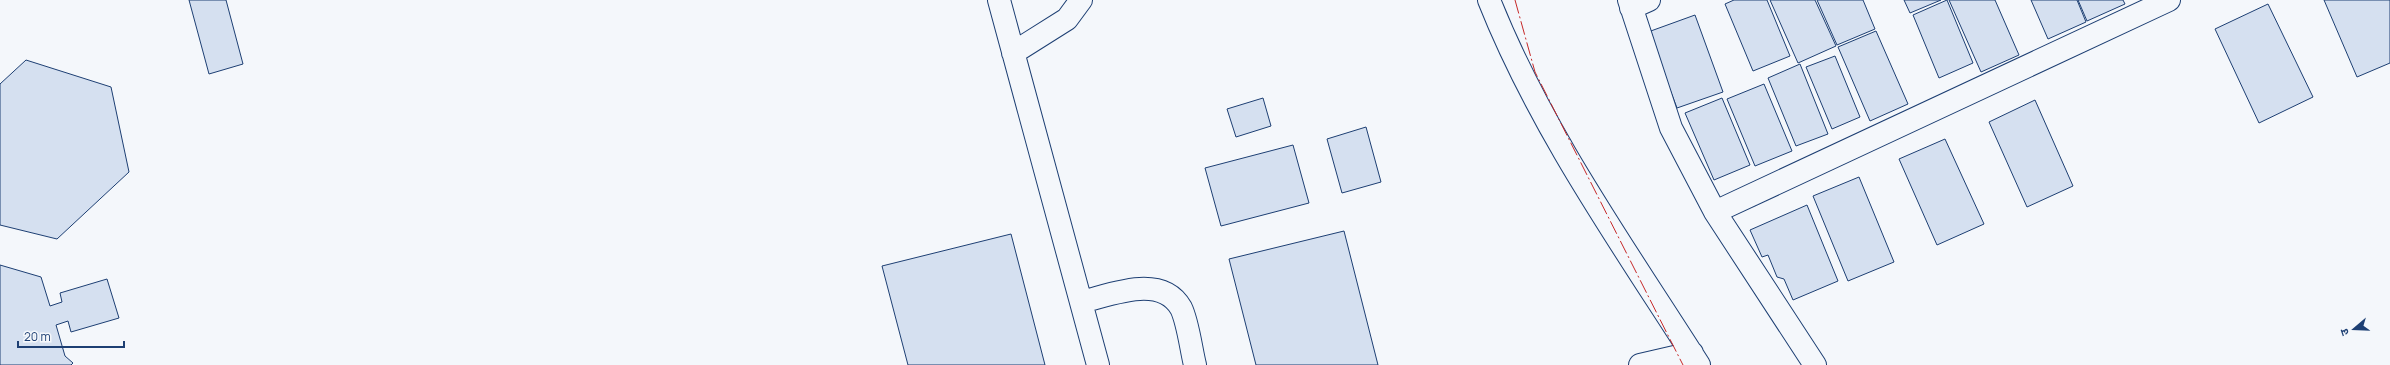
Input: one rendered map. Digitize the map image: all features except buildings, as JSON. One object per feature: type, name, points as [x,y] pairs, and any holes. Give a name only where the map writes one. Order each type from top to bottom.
[{"type":"street","points":[[998,0],[1098,365]]},
{"type":"street","points":[[1013,53],[1067,19],[1081,0]]},
{"type":"street","points":[[1489,0],[1509,52],[1553,135],[1696,359],[1640,365]]},
{"type":"street","points":[[1715,212],[2169,0]]},
{"type":"street","points":[[1636,3],[1671,128],[1715,212],[1815,365]]},
{"type":"street","points":[[1081,302],[1138,288],[1157,290],[1172,296],[1181,309],[1195,365]]},
{"type":"power","points":[[1515,0],[1535,72],[1683,365]]}]
